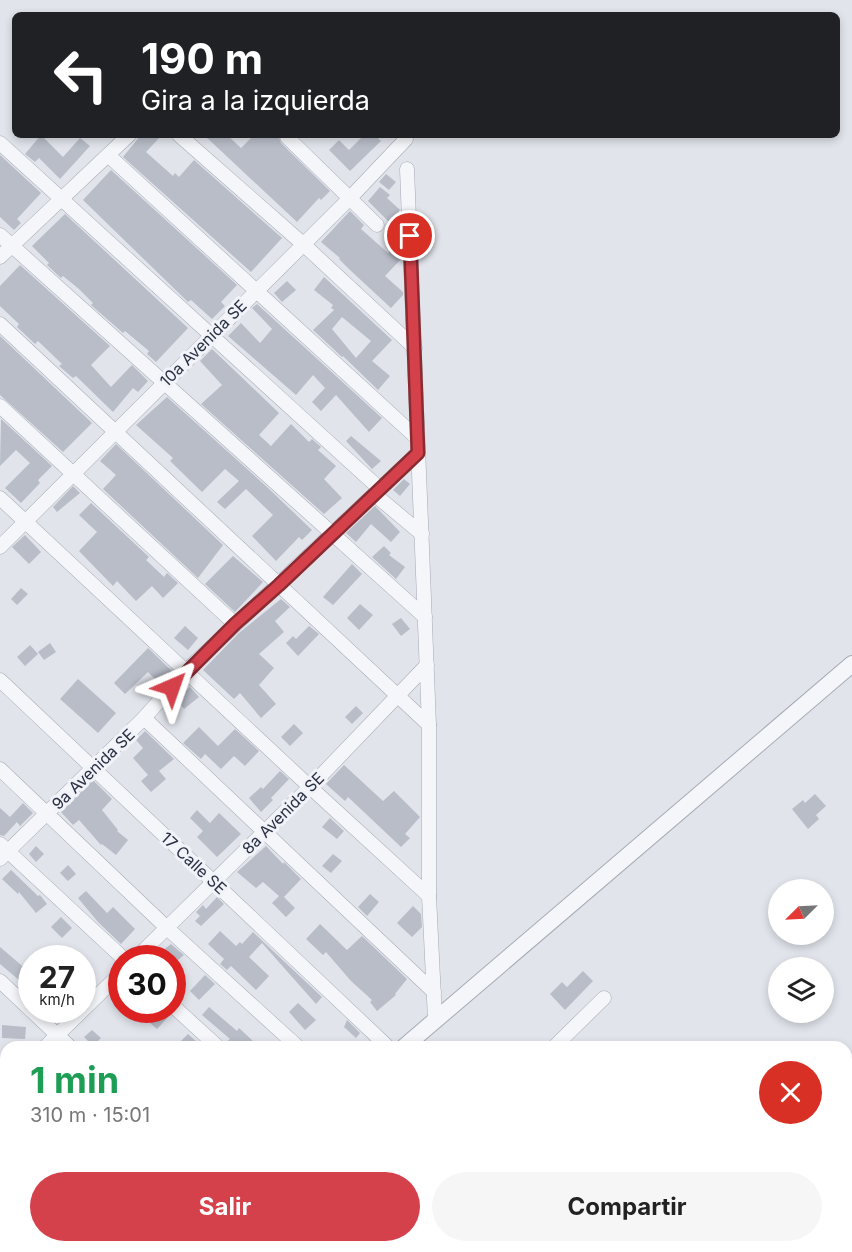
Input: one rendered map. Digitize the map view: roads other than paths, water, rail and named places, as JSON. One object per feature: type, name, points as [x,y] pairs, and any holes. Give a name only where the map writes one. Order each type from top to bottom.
[{"type":"street","points":[[0,257],[126,138]]},
{"type":"street","points":[[182,138],[303,244],[415,348]]},
{"type":"street","points":[[288,138],[377,225]]},
{"type":"street","name":"10a Avenida SE","points":[[0,547],[349,199],[406,139]]},
{"type":"street","points":[[0,143],[211,335],[422,534]]},
{"type":"street","points":[[108,155],[417,438]]},
{"type":"street","points":[[406,169],[427,665],[429,896],[435,1019]]},
{"type":"street","points":[[0,236],[425,617]]},
{"type":"street","points":[[0,324],[429,725]]},
{"type":"street","points":[[0,406],[235,624]]},
{"type":"street","name":"9a Avenida SE","points":[[3,852],[47,813],[144,718],[186,671],[418,453]]},
{"type":"street","points":[[0,498],[429,896]]},
{"type":"street","points":[[413,1041],[435,1019],[852,664]]},
{"type":"street","name":"8a Avenida SE","points":[[149,945],[310,787],[427,665]]},
{"type":"street","name":"17 Calle SE","points":[[0,680],[382,1041]]},
{"type":"street","points":[[144,718],[434,992]]},
{"type":"street","points":[[0,769],[167,928],[291,1041]]},
{"type":"street","points":[[3,852],[108,945]]},
{"type":"street","points":[[0,981],[64,1041]]},
{"type":"street","points":[[51,1041],[108,986]]},
{"type":"street","points":[[561,1041],[604,998]]},
{"type":"street","points":[[186,1018],[211,1041]]}]
